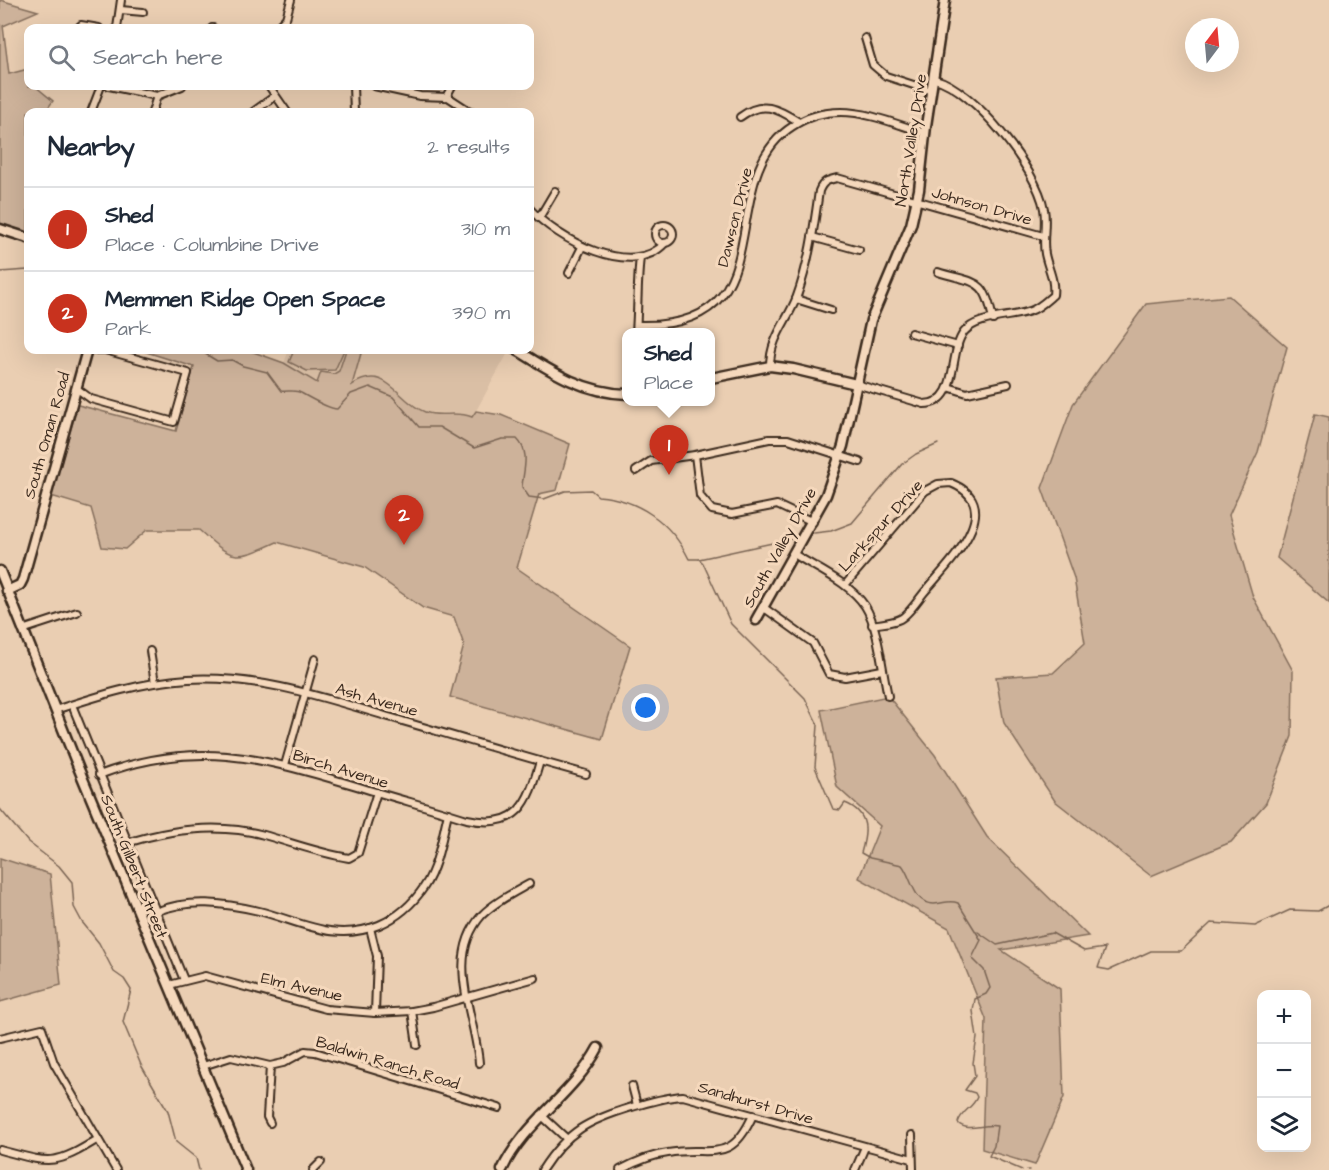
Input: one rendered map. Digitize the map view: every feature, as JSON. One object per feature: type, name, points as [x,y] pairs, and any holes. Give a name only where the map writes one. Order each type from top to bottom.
[{"type":"street","points":[[118,24],[121,0]]},
{"type":"street","points":[[280,24],[286,18],[291,0]]},
{"type":"street","name":"North Valley Drive","points":[[856,384],[874,309],[905,243],[917,201],[945,0]]},
{"type":"street","points":[[121,9],[143,12]]},
{"type":"street","points":[[865,38],[873,65],[886,76],[932,91]]},
{"type":"street","points":[[715,377],[770,366],[856,384],[924,404],[939,401],[948,387],[961,335],[968,327],[1029,312],[1053,294],[1053,280],[1045,255],[1043,236],[1045,214],[1040,194],[1016,150],[956,88],[935,79]]},
{"type":"street","points":[[93,108],[99,90]]},
{"type":"street","points":[[128,90],[157,96],[172,90]]},
{"type":"street","points":[[271,90],[284,108]]},
{"type":"street","points":[[353,90],[354,108]]},
{"type":"street","points":[[394,90],[424,96],[446,97],[459,102],[466,108]]},
{"type":"street","points":[[446,97],[450,90]]},
{"type":"street","points":[[153,108],[157,96]]},
{"type":"street","points":[[258,108],[275,96]]},
{"type":"street","points":[[740,117],[753,107],[762,106],[777,110],[799,122]]},
{"type":"street","name":"Dawson Drive","points":[[637,325],[678,322],[708,307],[721,296],[741,255],[749,209],[762,161],[778,138],[799,122],[822,114],[851,113],[925,133]]},
{"type":"street","name":"Johnson Drive","points":[[770,366],[775,337],[796,299],[812,237],[819,190],[828,180],[837,178],[1043,236]]},
{"type":"street","points":[[539,218],[555,191]]},
{"type":"street","points":[[534,214],[582,247],[640,257],[651,255],[665,243]]},
{"type":"street","points":[[0,229],[24,237]]},
{"type":"street","points":[[812,237],[859,250]]},
{"type":"street","points":[[569,273],[582,247]]},
{"type":"street","points":[[637,328],[639,301],[637,277],[640,257]]},
{"type":"street","points":[[938,272],[984,288],[993,320]]},
{"type":"street","points":[[796,299],[831,310]]},
{"type":"street","points":[[911,333],[958,346]]},
{"type":"street","name":"South Oman Road","points":[[7,591],[22,582],[86,354]]},
{"type":"street","points":[[76,388],[91,399],[174,422],[188,373],[119,354]]},
{"type":"street","points":[[524,354],[577,384],[622,393]]},
{"type":"street","name":"South Valley Drive","points":[[756,620],[813,522],[840,455],[856,384]]},
{"type":"street","points":[[948,387],[967,393],[1008,384]]},
{"type":"street","points":[[636,471],[651,461],[695,455],[769,439],[788,440],[860,462]]},
{"type":"street","points":[[695,455],[700,496],[712,510],[732,514],[777,505],[813,522]]},
{"type":"street","name":"Larkspur Drive","points":[[845,585],[930,487],[951,483],[968,494],[974,505],[974,521],[963,547],[901,618],[872,625]]},
{"type":"street","points":[[794,554],[845,585],[864,604],[872,625],[888,696]]},
{"type":"street","name":"South Gilbert Street","points":[[0,571],[22,630],[246,1170]]},
{"type":"street","points":[[763,607],[813,643],[829,674],[845,677],[882,670]]},
{"type":"street","points":[[22,630],[77,612]]},
{"type":"street","points":[[150,651],[155,683]]},
{"type":"street","points":[[285,765],[315,659]]},
{"type":"street","name":"Ash Avenue","points":[[55,710],[115,690],[155,683],[187,679],[243,680],[306,692],[586,774]]},
{"type":"street","points":[[72,705],[184,980]]},
{"type":"street","name":"Birch Avenue","points":[[99,775],[126,765],[181,755],[244,757],[285,765],[448,813],[492,822],[512,816],[527,802],[540,761]]},
{"type":"street","points":[[128,843],[157,833],[211,828],[261,835],[349,858],[358,853],[376,792]]},
{"type":"street","points":[[155,912],[168,907],[202,903],[224,904],[322,930],[355,933],[370,928],[396,917],[424,886],[433,867],[448,813]]},
{"type":"street","points":[[479,1063],[462,962],[468,938],[475,926],[494,905],[529,884]]},
{"type":"street","points":[[370,928],[377,956],[375,1013]]},
{"type":"street","name":"Elm Avenue","points":[[169,985],[205,976],[326,1009],[375,1013],[411,1011],[535,978]]},
{"type":"street","points":[[411,1011],[417,1045]]},
{"type":"street","points":[[0,1038],[42,1028],[54,1063],[116,1170]]},
{"type":"street","points":[[502,1170],[523,1135],[574,1083],[598,1048]]},
{"type":"street","name":"Baldwin Ranch Road","points":[[270,1066],[283,1063],[297,1054],[315,1052],[499,1108]]},
{"type":"street","points":[[203,1066],[231,1057],[270,1066],[267,1117],[270,1123]]},
{"type":"street","points":[[632,1086],[637,1106]]},
{"type":"street","name":"Sandhurst Drive","points":[[542,1170],[567,1139],[598,1117],[661,1098],[683,1096],[912,1158]]},
{"type":"street","points":[[541,1115],[567,1139]]},
{"type":"street","points":[[620,1170],[670,1152],[721,1151],[742,1136],[753,1115]]},
{"type":"street","points":[[912,1135],[913,1170]]},
{"type":"street","points":[[0,1150],[39,1161],[55,1161],[68,1157],[98,1139]]},
{"type":"street","points":[[855,1170],[865,1147]]},
{"type":"street","points":[[313,1170],[321,1162]]},
{"type":"shaded area","points":[[0,0],[38,11],[3,26],[9,74],[24,70],[24,90],[40,90],[53,101],[48,108],[24,108],[24,231],[0,224]]},
{"type":"shaded area","points":[[1229,296],[1287,347],[1258,452],[1229,515],[1253,597],[1293,671],[1292,736],[1266,803],[1231,842],[1151,876],[1055,801],[1004,723],[996,677],[1053,673],[1085,643],[1074,578],[1042,488],[1073,404],[1146,304]]},
{"type":"shaded area","points":[[153,354],[259,354],[284,363],[317,383],[321,372],[334,374],[339,371],[345,354],[361,354],[352,385],[364,379],[374,378],[392,386],[425,412],[472,417],[476,411],[501,415],[570,444],[557,490],[539,494],[517,568],[630,646],[602,739],[450,697],[464,645],[454,617],[423,608],[364,567],[277,542],[243,555],[235,555],[220,548],[199,530],[147,530],[125,549],[102,547],[91,508],[51,496],[78,405],[176,431],[194,367]]},
{"type":"shaded area","points":[[287,354],[507,354],[472,418],[458,413],[424,412],[380,379],[364,379],[351,386],[317,383],[284,363]]},
{"type":"shaded area","points":[[292,354],[342,354],[335,370],[307,371],[289,362]]},
{"type":"shaded area","points":[[1315,414],[1329,417],[1329,603],[1277,558]]},
{"type":"shaded area","points":[[888,696],[935,755],[987,837],[1088,936],[1001,950],[1060,989],[1064,1097],[1035,1165],[982,1149],[986,1019],[949,928],[859,878],[880,826],[837,787],[821,710]]},
{"type":"shaded area","points":[[0,858],[50,874],[61,985],[0,1002]]},
{"type":"waterway","points":[[0,272],[24,270]]},
{"type":"waterway","points":[[206,354],[217,361],[232,360],[243,366],[267,372],[281,391],[299,392],[337,409],[351,394],[370,387],[393,397],[419,427],[439,427],[474,448],[502,439],[517,439],[525,456],[522,487],[529,497],[544,499],[565,491],[591,490],[598,496],[627,502],[640,507],[663,524],[682,546],[689,559],[699,559],[703,563],[731,624],[805,698],[818,725],[815,767],[833,809],[840,810],[845,803],[853,807],[863,818],[865,838],[861,853],[870,858],[902,865],[917,895],[927,903],[951,901],[958,903],[981,940],[972,958],[984,970],[990,988],[986,994],[975,999],[973,1011],[977,1038],[973,1063],[975,1076],[965,1090],[975,1093],[977,1097],[958,1123],[971,1128],[997,1126],[994,1146],[989,1156],[1022,1170]]},
{"type":"waterway","points":[[814,533],[831,531],[852,523],[902,464],[916,454],[938,444]]},
{"type":"waterway","points":[[699,559],[791,539]]},
{"type":"waterway","points":[[0,809],[28,842],[59,866],[72,882],[74,907],[82,922],[99,943],[114,972],[124,979],[131,990],[123,1022],[141,1065],[168,1111],[176,1142],[196,1158],[199,1170]]},
{"type":"waterway","points":[[978,932],[997,945],[1052,933],[1084,951],[1105,948],[1098,968],[1109,970],[1151,951],[1181,951],[1211,923],[1255,926],[1290,910],[1318,911],[1329,905]]},
{"type":"place","name":"Shed","points":[[669,475]]},
{"type":"place","name":"Memmen Ridge Open Space","points":[[404,545]]}]
